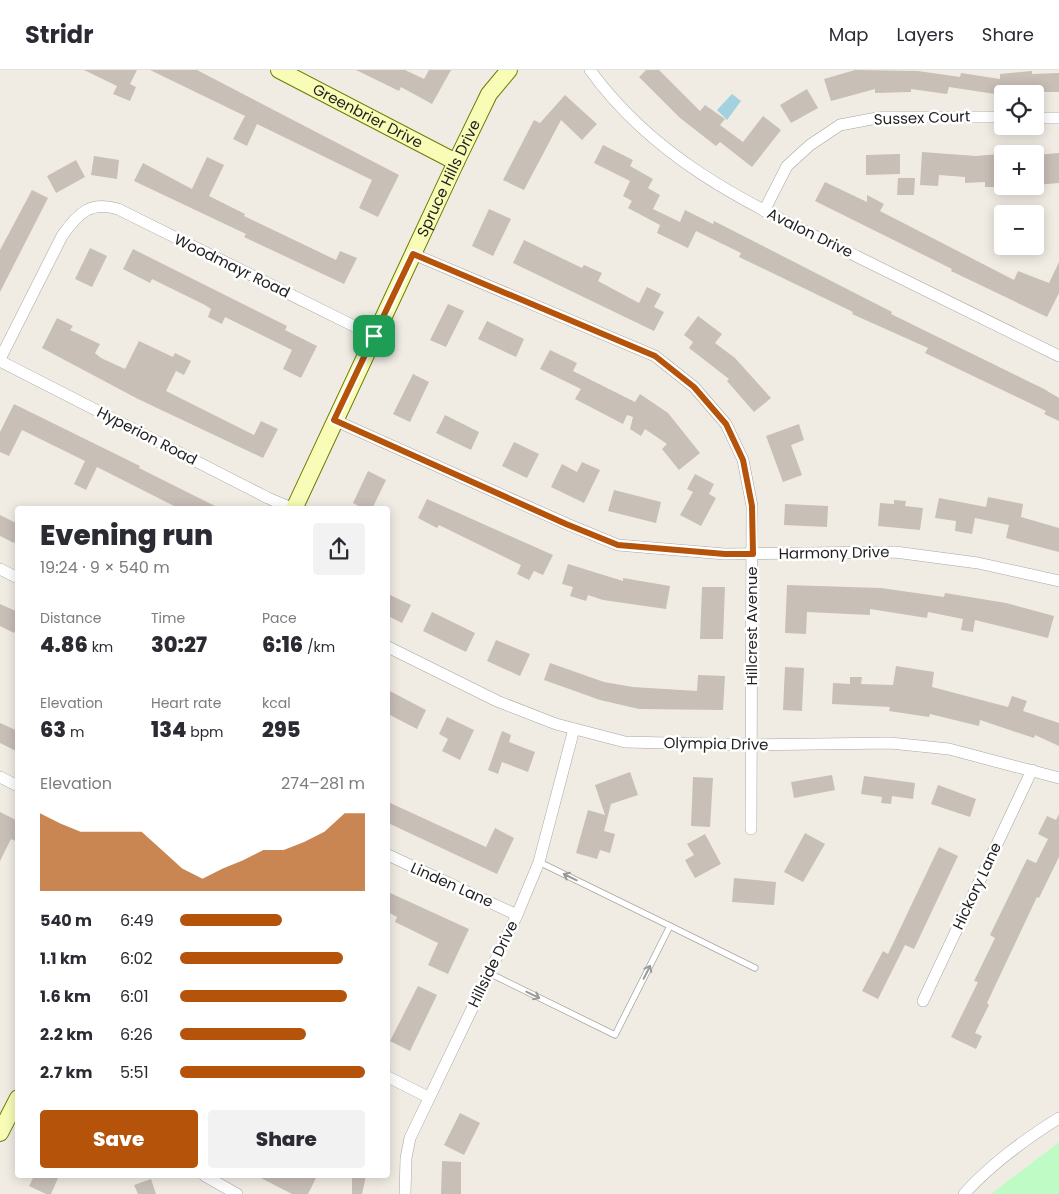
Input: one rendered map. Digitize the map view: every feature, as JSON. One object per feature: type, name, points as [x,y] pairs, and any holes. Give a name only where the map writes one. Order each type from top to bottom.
[{"type":"main road","name":"Greenbrier Drive","points":[[279,70],[456,162]]},
{"type":"main road","name":"Spruce Hills Drive","points":[[295,506],[334,420],[489,94],[509,70]]},
{"type":"main road","points":[[0,1133],[15,1104]]},
{"type":"street","name":"Avalon Drive","points":[[590,70],[642,129],[675,157],[712,183],[764,211],[1059,356]]},
{"type":"street","name":"Sussex Court","points":[[764,211],[787,166],[810,145],[840,125],[882,117],[994,117]]},
{"type":"street","points":[[1044,118],[1059,118]]},
{"type":"street","name":"Woodmayr Road","points":[[0,360],[62,236],[74,220],[88,210],[104,205],[118,209],[374,336]]},
{"type":"street","name":"Hillcrest Avenue","points":[[413,254],[655,356],[694,387],[726,424],[743,460],[752,506],[750,829]]},
{"type":"street","name":"Hyperion Road","points":[[0,360],[287,506]]},
{"type":"street","name":"Harmony Drive","points":[[334,420],[566,524],[618,545],[725,554],[895,552],[978,563],[1059,581]]},
{"type":"street","points":[[0,569],[15,576]]},
{"type":"street","name":"Olympia Drive","points":[[390,648],[497,701],[574,728],[625,742],[752,745],[890,743],[949,749],[1059,778]]},
{"type":"street","name":"Hillside Drive","points":[[405,1194],[406,1158],[410,1138],[428,1097],[518,914],[539,862],[574,728]]},
{"type":"street","name":"Hickory Lane","points":[[923,1001],[1032,770]]},
{"type":"street","points":[[0,777],[15,784]]},
{"type":"street","name":"Linden Lane","points":[[390,856],[518,914]]},
{"type":"street","points":[[390,1078],[428,1097]]},
{"type":"street","points":[[964,1194],[993,1164],[1024,1140],[1059,1118]]},
{"type":"street","points":[[209,1178],[237,1194]]},
{"type":"lane","points":[[539,862],[755,968]]},
{"type":"lane","points":[[489,973],[615,1035],[670,926]]},
{"type":"green space","points":[[1059,1142],[1059,1194],[991,1194]]},
{"type":"water","points":[[732,94],[741,101],[727,120],[717,110]]},
{"type":"building","points":[[84,70],[137,70],[130,84],[136,87],[130,101],[113,94],[117,86]]},
{"type":"building","points":[[150,70],[197,70],[399,175],[378,217],[359,208],[372,180],[257,124],[247,146],[233,139],[245,116]]},
{"type":"building","points":[[356,70],[405,70],[424,79],[429,70],[451,70],[432,104],[401,87],[399,91]]},
{"type":"building","points":[[646,70],[659,70],[700,111],[705,105],[725,119],[720,125],[743,142],[763,116],[781,130],[752,167],[720,142],[716,146],[680,118],[639,77]]},
{"type":"building","points":[[855,70],[918,71],[960,77],[961,73],[1000,79],[1000,74],[1032,71],[1032,74],[1059,73],[1059,92],[1044,92],[1044,85],[994,85],[994,94],[949,87],[947,94],[911,89],[911,92],[875,93],[875,89],[831,101],[824,79]]},
{"type":"building","points":[[807,89],[818,108],[791,123],[780,105]]},
{"type":"building","points":[[565,95],[597,124],[582,140],[561,120],[524,190],[503,180],[534,120],[540,123]]},
{"type":"building","points":[[603,145],[633,160],[630,166],[653,179],[648,188],[660,195],[653,209],[680,222],[685,210],[713,224],[714,221],[892,312],[891,314],[1044,389],[1059,398],[1059,421],[1044,414],[1046,411],[925,353],[928,348],[852,314],[853,312],[739,257],[741,253],[696,231],[688,248],[657,233],[660,225],[628,208],[632,201],[623,196],[630,181],[594,163]]},
{"type":"building","points":[[922,152],[976,156],[994,154],[994,187],[985,187],[985,182],[965,183],[965,177],[939,175],[938,186],[920,185]]},
{"type":"building","points":[[1059,153],[1059,183],[1044,184],[1044,154]]},
{"type":"building","points":[[900,154],[900,174],[866,175],[866,155]]},
{"type":"building","points":[[94,156],[119,160],[117,179],[91,175]]},
{"type":"building","points":[[207,157],[224,165],[209,196],[245,214],[244,216],[336,260],[340,251],[357,258],[344,284],[244,237],[246,234],[134,181],[143,163],[192,189]]},
{"type":"building","points":[[76,160],[85,177],[56,193],[47,176]]},
{"type":"building","points":[[898,178],[915,178],[914,195],[897,195]]},
{"type":"building","points":[[825,182],[867,202],[867,195],[884,204],[880,211],[1014,280],[1018,271],[1049,283],[1059,262],[1059,293],[1047,317],[951,271],[952,269],[815,201]]},
{"type":"building","points":[[32,190],[48,198],[0,292],[0,250]]},
{"type":"building","points":[[489,209],[511,219],[493,256],[472,246]]},
{"type":"building","points":[[524,240],[582,268],[584,265],[602,273],[598,281],[639,303],[647,287],[661,294],[654,307],[664,312],[654,331],[513,263]]},
{"type":"building","points":[[90,248],[107,256],[92,287],[75,279]]},
{"type":"building","points":[[133,249],[287,326],[285,330],[317,346],[301,378],[283,369],[292,350],[225,317],[222,324],[208,317],[211,309],[205,305],[152,279],[150,283],[123,269]]},
{"type":"building","points":[[448,304],[464,311],[446,347],[430,340]]},
{"type":"building","points":[[698,316],[722,334],[715,343],[735,358],[771,398],[754,412],[727,381],[729,379],[689,348],[693,342],[684,335]]},
{"type":"building","points":[[57,318],[73,326],[70,330],[100,344],[95,353],[101,358],[125,369],[139,341],[173,357],[175,353],[191,361],[184,375],[176,371],[166,391],[254,435],[261,421],[278,429],[263,458],[138,399],[42,348]]},
{"type":"building","points":[[487,321],[524,339],[516,357],[478,339]]},
{"type":"building","points":[[550,350],[577,363],[573,371],[635,402],[640,394],[668,413],[700,453],[679,470],[662,449],[667,444],[645,429],[641,436],[630,429],[633,417],[627,415],[623,424],[575,399],[581,389],[540,369]]},
{"type":"building","points":[[413,374],[429,382],[410,422],[393,414]]},
{"type":"building","points":[[14,404],[140,466],[139,468],[215,506],[174,506],[97,467],[86,490],[74,484],[85,461],[22,430],[9,456],[0,452],[0,432]]},
{"type":"building","points":[[445,415],[479,432],[471,450],[436,433]]},
{"type":"building","points":[[799,424],[804,440],[791,445],[802,475],[783,482],[766,436]]},
{"type":"building","points":[[514,442],[539,454],[527,478],[502,466]]},
{"type":"building","points":[[582,462],[600,470],[584,503],[551,487],[562,464],[577,472]]},
{"type":"building","points":[[368,471],[386,480],[373,506],[358,506],[353,503]]},
{"type":"building","points":[[695,474],[714,484],[709,494],[716,498],[701,526],[680,515],[693,492],[687,489]]},
{"type":"building","points":[[614,490],[661,502],[656,523],[608,511]]},
{"type":"building","points":[[988,497],[1023,504],[1021,517],[1059,528],[1059,552],[1006,538],[1009,525],[975,518],[972,534],[955,531],[956,521],[935,518],[939,498],[986,507]]},
{"type":"building","points":[[427,499],[553,555],[543,575],[534,571],[529,580],[517,574],[521,565],[439,525],[437,528],[418,518]]},
{"type":"building","points":[[894,500],[906,501],[905,506],[923,508],[920,530],[878,526],[880,503],[894,504]]},
{"type":"building","points":[[785,504],[828,506],[827,527],[784,525]]},
{"type":"building","points":[[0,515],[15,522],[15,542],[14,543],[0,536]]},
{"type":"building","points":[[568,564],[623,581],[623,578],[670,586],[666,609],[603,600],[588,595],[586,601],[570,596],[573,587],[562,584]]},
{"type":"building","points":[[787,585],[881,588],[944,597],[945,593],[1006,603],[1054,616],[1048,638],[975,620],[973,632],[961,630],[963,619],[928,612],[927,618],[870,609],[870,615],[807,612],[806,634],[785,633]]},
{"type":"building","points":[[702,587],[725,587],[723,639],[700,639]]},
{"type":"building","points":[[390,595],[411,605],[402,623],[390,617]]},
{"type":"building","points":[[0,604],[15,611],[15,631],[14,633],[0,626]]},
{"type":"building","points":[[432,612],[475,633],[466,652],[423,631]]},
{"type":"building","points":[[496,640],[530,654],[520,676],[487,661]]},
{"type":"building","points":[[550,663],[604,682],[633,687],[697,691],[698,675],[725,676],[723,710],[639,709],[600,700],[544,680]]},
{"type":"building","points":[[896,666],[934,672],[932,687],[1008,707],[1012,696],[1027,701],[1023,711],[1059,723],[1059,746],[1035,735],[1034,738],[980,720],[979,726],[930,714],[929,717],[889,711],[890,707],[832,704],[833,683],[850,684],[850,677],[862,677],[861,684],[893,685]]},
{"type":"building","points":[[785,667],[804,668],[802,711],[783,710]]},
{"type":"building","points":[[390,691],[426,710],[417,729],[390,715]]},
{"type":"building","points":[[447,717],[474,730],[460,760],[442,751],[448,739],[439,734]]},
{"type":"building","points":[[0,723],[15,730],[15,750],[0,743]]},
{"type":"building","points":[[502,731],[511,735],[509,742],[535,752],[528,772],[502,762],[498,774],[488,770]]},
{"type":"building","points":[[630,772],[638,795],[611,804],[604,831],[615,834],[610,853],[600,850],[597,859],[576,853],[588,810],[605,815],[595,785]]},
{"type":"building","points":[[832,775],[835,790],[794,798],[791,782]]},
{"type":"building","points":[[864,776],[915,783],[913,799],[892,796],[891,804],[881,803],[882,797],[861,794]]},
{"type":"building","points":[[693,777],[713,778],[710,827],[691,826]]},
{"type":"building","points":[[938,785],[976,799],[970,817],[931,804]]},
{"type":"building","points":[[390,803],[486,847],[495,828],[514,838],[497,874],[390,824]]},
{"type":"building","points":[[0,812],[15,820],[15,841],[11,839],[0,861]]},
{"type":"building","points":[[1059,814],[1059,857],[1039,898],[1037,897],[987,1003],[989,1005],[975,1033],[982,1036],[976,1049],[951,1037],[978,982],[974,981],[995,938],[990,935],[1027,859],[1036,863],[1048,839],[1038,834],[1047,816],[1056,820]]},
{"type":"building","points":[[805,833],[825,844],[803,882],[784,872]]},
{"type":"building","points":[[705,834],[721,864],[695,878],[685,860],[694,855],[687,844]]},
{"type":"building","points":[[939,847],[958,856],[914,949],[905,945],[878,999],[862,991],[883,951],[888,954]]},
{"type":"building","points":[[734,878],[776,882],[774,905],[732,902]]},
{"type":"building","points":[[390,893],[469,929],[448,974],[428,965],[438,943],[395,922],[397,917],[390,913]]},
{"type":"building","points":[[418,986],[437,995],[410,1051],[390,1041]]},
{"type":"building","points":[[460,1113],[480,1123],[464,1155],[444,1145]]},
{"type":"building","points":[[442,1161],[461,1162],[461,1194],[441,1194]]},
{"type":"building","points":[[33,1178],[58,1178],[51,1194],[46,1194],[29,1186]]},
{"type":"building","points":[[261,1178],[316,1178],[308,1194],[292,1194]]},
{"type":"building","points":[[352,1178],[366,1178],[362,1194],[352,1194]]},
{"type":"building","points":[[151,1179],[156,1194],[138,1194],[134,1185]]},
{"type":"route","points":[[413,254],[655,356],[694,387],[726,424],[743,460],[752,506],[753,554],[725,554],[618,545],[566,524],[334,420],[374,336],[413,254]]}]
